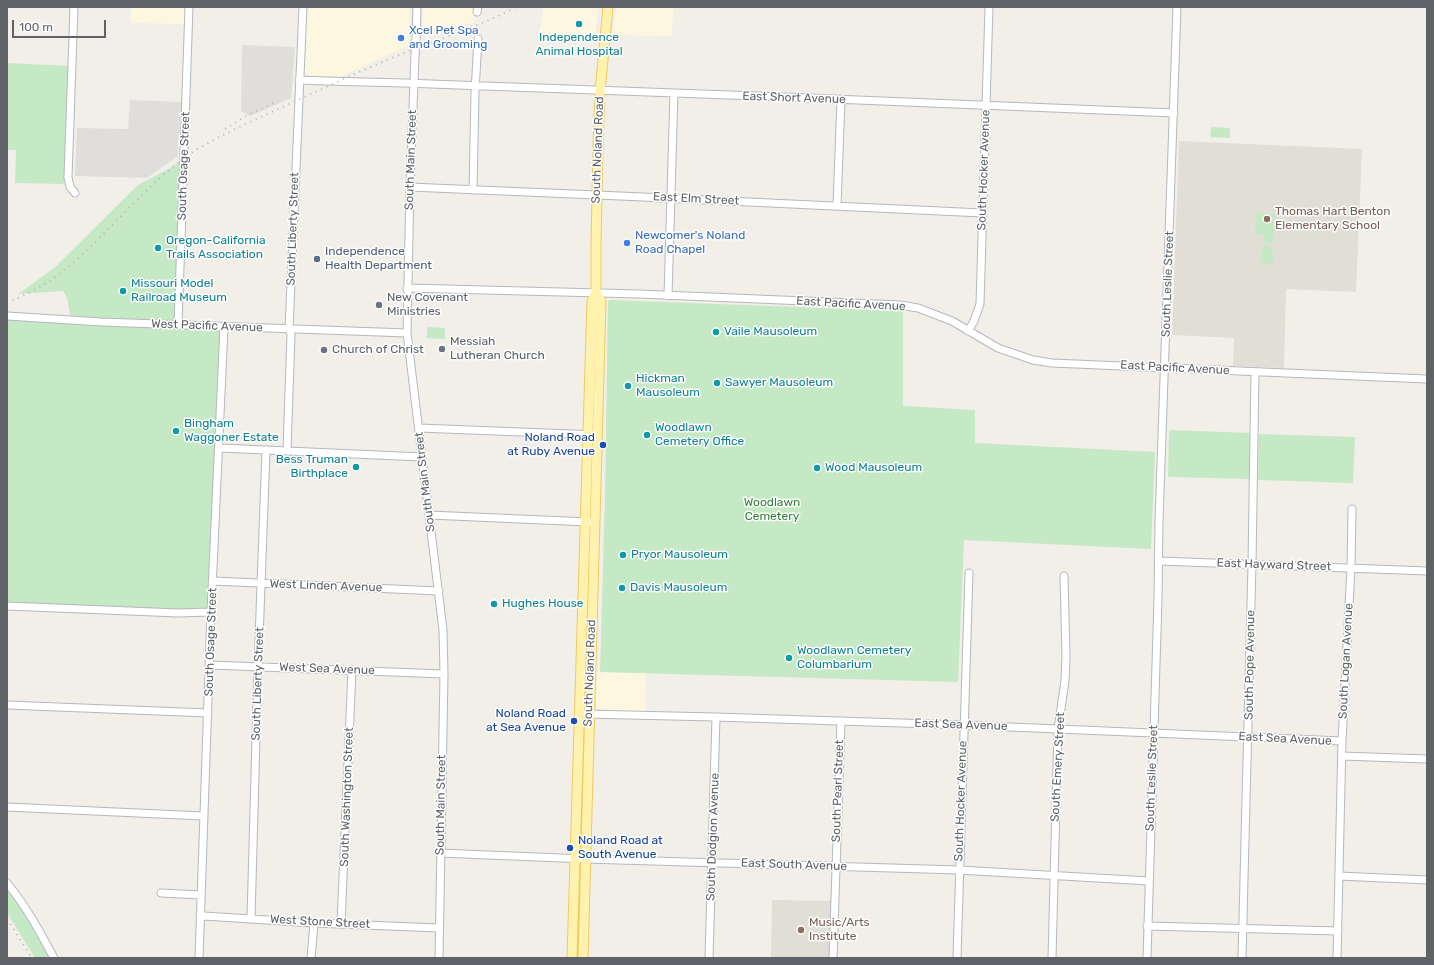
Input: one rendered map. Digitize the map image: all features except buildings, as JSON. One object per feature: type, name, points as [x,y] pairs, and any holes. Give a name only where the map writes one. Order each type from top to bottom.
[{"type":"main road","name":"South Noland Road","points":[[572,958],[580,859],[585,714],[590,522],[587,435],[592,301],[596,293],[600,91],[608,7]]},
{"type":"main road","name":"South Noland Road","points":[[590,522],[598,435],[601,301],[596,293]]},
{"type":"main road","name":"South Noland Road","points":[[580,859],[583,958]]},
{"type":"street","points":[[74,7],[68,177],[70,187],[75,193]]},
{"type":"street","name":"South Osage Street","points":[[178,325],[189,7]]},
{"type":"street","name":"South Liberty Street","points":[[287,451],[291,334],[289,329],[303,7]]},
{"type":"street","name":"South Main Street","points":[[417,7],[410,187],[407,333],[443,630],[444,674],[439,958]]},
{"type":"street","name":"South Hocker Avenue","points":[[968,331],[974,321],[980,304],[990,7]]},
{"type":"street","name":"South Leslie Street","points":[[1146,958],[1177,7]]},
{"type":"street","points":[[473,190],[475,86],[478,39]]},
{"type":"street","name":"East Short Avenue","points":[[299,80],[414,83],[1174,113]]},
{"type":"street","points":[[668,296],[674,93]]},
{"type":"street","points":[[837,206],[841,100]]},
{"type":"street","name":"East Elm Street","points":[[410,187],[597,194],[982,213]]},
{"type":"street","name":"East Pacific Avenue","points":[[407,288],[596,293],[900,305],[918,308],[952,321],[998,348],[1033,360],[1052,363],[1427,379]]},
{"type":"street","name":"West Pacific Avenue","points":[[7,316],[102,322],[407,333]]},
{"type":"street","name":"South Osage Street","points":[[199,958],[211,612],[220,448],[224,327]]},
{"type":"street","name":"South Pope Avenue","points":[[1242,958],[1244,928],[1255,372]]},
{"type":"street","points":[[419,428],[598,435]]},
{"type":"street","points":[[220,448],[422,457]]},
{"type":"street","name":"South Liberty Street","points":[[251,918],[266,450]]},
{"type":"street","name":"South Logan Avenue","points":[[1337,958],[1342,741],[1351,568],[1352,509]]},
{"type":"street","points":[[429,515],[590,522]]},
{"type":"street","name":"East Hayward Street","points":[[1159,560],[1427,571]]},
{"type":"street","name":"South Hocker Avenue","points":[[957,958],[963,725],[969,573]]},
{"type":"street","name":"South Emery Street","points":[[1052,958],[1058,728],[1065,681],[1066,657],[1064,576]]},
{"type":"street","name":"West Linden Avenue","points":[[213,581],[439,591]]},
{"type":"street","points":[[7,606],[178,613],[211,612]]},
{"type":"street","name":"West Sea Avenue","points":[[210,665],[444,674]]},
{"type":"street","name":"South Washington Street","points":[[341,924],[352,670]]},
{"type":"street","points":[[7,705],[208,713]]},
{"type":"street","name":"East Sea Avenue","points":[[585,714],[1058,728],[1342,741]]},
{"type":"street","name":"South Dodgion Avenue","points":[[709,958],[716,717]]},
{"type":"street","name":"South Pearl Street","points":[[833,958],[841,721]]},
{"type":"street","name":"East Sea Avenue","points":[[1342,756],[1427,759]]},
{"type":"street","points":[[7,807],[203,816]]},
{"type":"street","name":"East South Avenue","points":[[440,853],[580,859],[959,870],[1149,881]]},
{"type":"street","points":[[1339,876],[1427,880]]},
{"type":"street","points":[[7,884],[16,894],[33,920],[54,958]]},
{"type":"street","points":[[161,893],[201,895]]},
{"type":"street","name":"West Stone Street","points":[[200,914],[204,916],[314,923],[439,928]]},
{"type":"street","points":[[312,958],[314,923]]},
{"type":"street","points":[[1147,926],[1338,931]]},
{"type":"shaded area","points":[[131,7],[184,7],[184,24],[131,23]]},
{"type":"shaded area","points":[[307,7],[410,7],[408,46],[339,77],[309,76],[305,72],[304,67]]},
{"type":"shaded area","points":[[423,7],[475,7],[474,22],[425,39],[425,31],[422,31]]},
{"type":"shaded area","points":[[544,7],[598,7],[595,37],[539,36]]},
{"type":"shaded area","points":[[616,7],[673,7],[672,36],[613,35]]},
{"type":"shaded area","points":[[242,45],[295,47],[291,98],[250,116],[241,111]]},
{"type":"shaded area","points":[[130,100],[181,102],[178,156],[147,178],[75,176],[77,128],[128,129]]},
{"type":"shaded area","name":"Thomas Hart Benton Elementary School","points":[[1179,141],[1362,149],[1356,292],[1286,289],[1284,368],[1233,366],[1234,338],[1172,335]]},
{"type":"shaded area","points":[[596,672],[646,673],[645,711],[604,710],[597,708],[595,703]]},
{"type":"shaded area","name":"Music/Arts Institute","points":[[772,900],[831,901],[830,958],[771,958]]},
{"type":"green space","points":[[7,63],[68,66],[64,184],[15,183],[16,150],[7,150]]},
{"type":"green space","points":[[1211,127],[1230,128],[1230,138],[1210,137]]},
{"type":"green space","points":[[184,159],[179,324],[224,327],[211,612],[7,606],[7,316],[71,319],[67,298],[63,291],[18,294],[53,269],[138,185]]},
{"type":"green space","points":[[1256,213],[1275,214],[1274,243],[1264,242],[1264,234],[1255,233]]},
{"type":"green space","points":[[1265,245],[1271,248],[1274,261],[1270,264],[1261,263],[1261,253]]},
{"type":"green space","name":"Woodlawn Cemetery","points":[[608,301],[903,311],[903,406],[975,410],[975,443],[1155,452],[1151,549],[964,540],[958,682],[600,672],[605,498]]},
{"type":"green space","points":[[427,327],[445,328],[445,339],[427,338]]},
{"type":"green space","points":[[1169,430],[1253,433],[1252,479],[1168,477]]},
{"type":"green space","points":[[1259,434],[1355,437],[1353,483],[1258,480]]},
{"type":"green space","points":[[7,889],[28,918],[50,958],[35,958],[7,913]]},
{"type":"railway","points":[[7,303],[36,289],[62,272],[96,242],[160,178],[196,150],[243,125],[358,73],[399,55],[473,27],[516,7]]},
{"type":"railway","points":[[225,129],[247,115],[276,102]]},
{"type":"railway","points":[[7,919],[32,958]]},
{"type":"place","name":"Independence Animal Hospital","points":[[579,24]]},
{"type":"place","name":"Xcel Pet Spa and Grooming","points":[[401,38]]},
{"type":"place","name":"Thomas Hart Benton Elementary School","points":[[1267,219]]},
{"type":"place","name":"Newcomer's Noland Road Chapel","points":[[627,243]]},
{"type":"place","name":"Oregon-California Trails Association","points":[[158,248]]},
{"type":"place","name":"Independence Health Department","points":[[317,259]]},
{"type":"place","name":"Missouri Model Railroad Museum","points":[[123,291]]},
{"type":"place","name":"New Covenant Ministries","points":[[379,305]]},
{"type":"place","name":"Vaile Mausoleum","points":[[716,332]]},
{"type":"place","name":"Messiah Lutheran Church","points":[[442,349]]},
{"type":"place","name":"Church of Christ","points":[[324,350]]},
{"type":"place","name":"Sawyer Mausoleum","points":[[717,383]]},
{"type":"place","name":"Hickman Mausoleum","points":[[628,386]]},
{"type":"place","name":"Bingham Waggoner Estate","points":[[176,431]]},
{"type":"place","name":"Woodlawn Cemetery Office","points":[[647,435]]},
{"type":"place","name":"Noland Road at Ruby Avenue","points":[[603,445]]},
{"type":"place","name":"Bess Truman Birthplace","points":[[356,467]]},
{"type":"place","name":"Wood Mausoleum","points":[[817,468]]},
{"type":"place","name":"Pryor Mausoleum","points":[[623,555]]},
{"type":"place","name":"Davis Mausoleum","points":[[622,588]]},
{"type":"place","name":"Hughes House","points":[[494,604]]},
{"type":"place","name":"Woodlawn Cemetery Columbarium","points":[[789,658]]},
{"type":"place","name":"Noland Road at Sea Avenue","points":[[574,721]]},
{"type":"place","name":"Noland Road at South Avenue","points":[[570,848]]},
{"type":"place","name":"Music/Arts Institute","points":[[801,930]]}]
